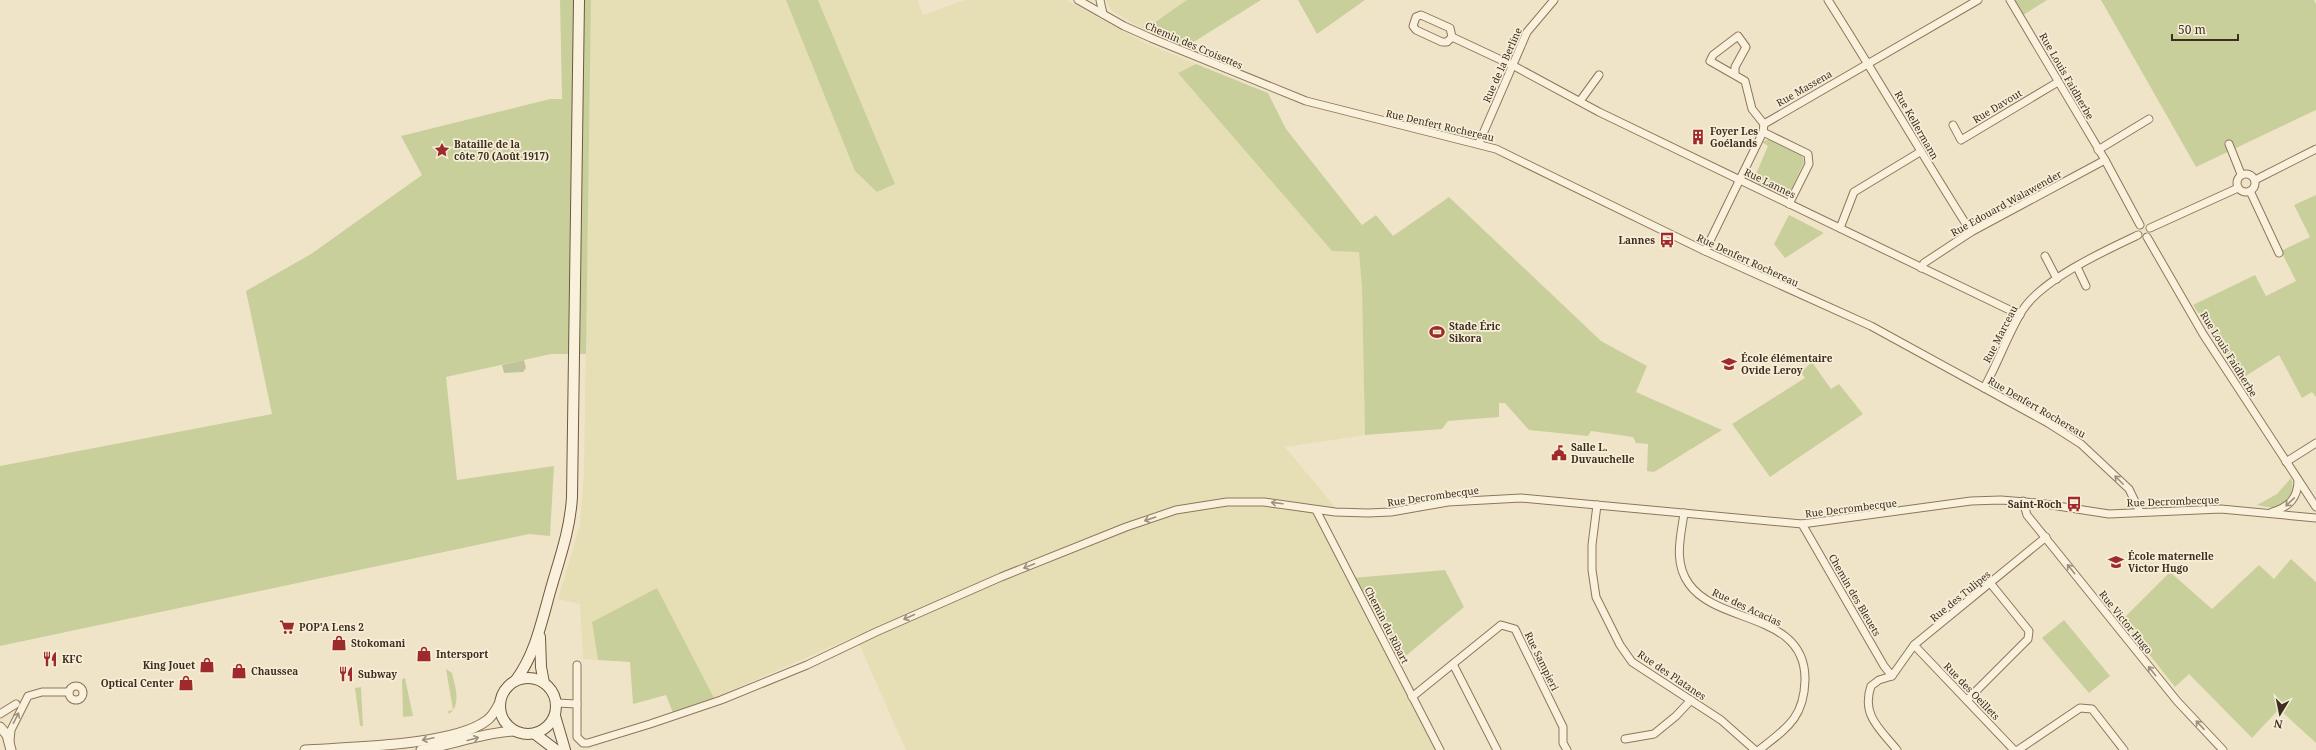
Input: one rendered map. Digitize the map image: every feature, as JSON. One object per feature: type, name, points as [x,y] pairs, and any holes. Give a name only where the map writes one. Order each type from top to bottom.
[{"type":"main road","points":[[555,716],[550,724],[535,734],[528,735],[514,731],[503,721],[500,704],[504,690],[516,680],[528,664],[541,627],[568,535],[572,497],[579,0]]},
{"type":"main road","points":[[541,627],[540,646],[544,683]]},
{"type":"main road","points":[[516,680],[530,678],[544,683],[552,692],[556,703],[555,716],[564,750]]},
{"type":"main road","points":[[535,734],[556,750]]},
{"type":"street","name":"Chemin des Croisettes","points":[[1078,0],[1124,26],[1192,56],[1306,101]]},
{"type":"street","points":[[1100,0],[1103,14]]},
{"type":"street","name":"Rue de la Berline","points":[[1479,143],[1531,25],[1554,0]]},
{"type":"street","name":"Rue Kellermann","points":[[1828,0],[1869,63],[1920,152],[1971,232]]},
{"type":"street","name":"Rue Massena","points":[[1764,124],[1978,0]]},
{"type":"street","name":"Rue Louis Faidherbe","points":[[2010,0],[2105,160],[2140,225]]},
{"type":"street","points":[[1421,15],[1450,28],[1452,37],[1447,42],[1442,42],[1416,30],[1413,26],[1416,16],[1421,15]]},
{"type":"street","points":[[1705,252],[1763,132],[1764,124],[1752,109],[1745,82],[1735,74],[1728,73],[1712,64],[1711,58],[1715,53],[1738,36],[1746,47],[1735,66],[1735,74]]},
{"type":"street","name":"Rue Lannes","points":[[1452,37],[1514,66],[1580,101],[1789,204],[2020,315]]},
{"type":"street","points":[[1580,101],[1599,75]]},
{"type":"street","name":"Rue Davout","points":[[1953,125],[1961,140],[2058,82]]},
{"type":"street","name":"Rue Denfert Rochereau","points":[[1306,101],[1376,120],[1479,143],[1518,159],[1705,252],[1871,326],[1984,388],[2081,444],[2128,489],[2140,512]]},
{"type":"street","points":[[2098,150],[2149,119]]},
{"type":"street","points":[[1763,132],[1808,154],[1809,164],[1789,204]]},
{"type":"street","points":[[2229,144],[2241,174]]},
{"type":"street","points":[[2255,180],[2316,149]]},
{"type":"street","points":[[1840,228],[1854,192],[1920,152]]},
{"type":"street","name":"Rue Edouard Walawender","points":[[1922,268],[1924,263],[1971,232],[2105,160]]},
{"type":"street","points":[[2241,174],[2249,174],[2255,180]]},
{"type":"street","points":[[2238,188],[2237,179],[2241,174]]},
{"type":"street","points":[[2250,191],[2254,186],[2255,180]]},
{"type":"street","points":[[2238,188],[2242,191],[2250,191]]},
{"type":"street","points":[[2150,228],[2238,188]]},
{"type":"street","points":[[2250,191],[2279,253]]},
{"type":"street","points":[[2140,225],[2146,225],[2150,228],[2150,232],[2147,237],[2141,238],[2138,235],[2137,231],[2140,225]]},
{"type":"street","name":"Rue Marceau","points":[[1984,388],[2020,315],[2039,291],[2076,267],[2138,235]]},
{"type":"street","name":"Rue Louis Faidherbe","points":[[2147,237],[2204,334],[2316,507]]},
{"type":"street","points":[[2045,256],[2058,279]]},
{"type":"street","points":[[2076,267],[2086,286]]},
{"type":"street","points":[[2286,462],[2316,443]]},
{"type":"street","points":[[2268,513],[2288,505],[2295,497],[2298,480]]},
{"type":"street","name":"Rue Decrombecque","points":[[577,704],[577,737],[583,743],[670,717],[807,665],[876,632],[1001,577],[1176,510],[1227,502],[1264,502],[1316,510],[1361,513],[1391,512],[1448,502],[1493,498],[1521,498],[1802,524],[1971,501],[2023,501],[2092,513],[2221,509],[2316,518]]},
{"type":"street","name":"Rue Victor Hugo","points":[[2023,501],[2027,515],[2177,701],[2223,750]]},
{"type":"street","name":"Rue des Platanes","points":[[1597,505],[1592,545],[1592,570],[1596,597],[1620,646],[1632,662],[1722,720],[1755,750]]},
{"type":"street","name":"Chemin du Ribart","points":[[1316,510],[1440,750]]},
{"type":"street","name":"Rue des Acacias","points":[[1684,513],[1678,550],[1679,560],[1688,583],[1700,596],[1778,631],[1793,642],[1805,671],[1804,698],[1794,720],[1759,750]]},
{"type":"street","name":"Chemin des Bleuets","points":[[1802,524],[1884,666],[1892,676]]},
{"type":"street","name":"Rue des Tulipes","points":[[1892,676],[1914,645],[1992,584],[2046,537]]},
{"type":"street","points":[[1967,700],[2028,639],[2029,631],[1992,584]]},
{"type":"street","name":"Rue Sampieri","points":[[1412,697],[1502,625],[1515,629],[1563,727],[1563,743],[1567,750]]},
{"type":"street","name":"Rue des Oeillets","points":[[1914,645],[2014,750]]},
{"type":"street","points":[[1453,664],[1497,750]]},
{"type":"street","points":[[556,703],[577,704],[577,665]]},
{"type":"street","points":[[1892,676],[1879,680],[1871,686],[1868,710],[1897,750]]},
{"type":"street","points":[[11,746],[11,730],[28,696],[42,692],[69,692]]},
{"type":"street","points":[[1625,739],[1654,734],[1676,716],[1691,700]]},
{"type":"street","points":[[0,714],[16,704]]},
{"type":"street","points":[[304,750],[397,744],[449,735],[486,721],[500,704]]},
{"type":"street","points":[[2018,750],[2080,708],[2086,707],[2092,709],[2124,750]]},
{"type":"street","points":[[0,727],[11,746]]},
{"type":"street","points":[[421,750],[502,731],[514,731]]},
{"type":"shaded area","points":[[591,0],[786,0],[810,58],[877,192],[895,184],[818,0],[917,0],[923,15],[965,0],[1066,0],[1145,43],[1196,64],[1178,73],[1359,252],[1362,288],[1365,435],[1285,447],[1335,507],[1335,512],[1316,510],[1436,750],[906,750],[859,644],[858,635],[714,698],[657,588],[592,622],[598,660],[583,659],[580,604],[558,599],[580,525],[584,473]]},
{"type":"shaded area","points":[[1106,0],[1188,0],[1142,29],[1111,10]]},
{"type":"green space","points":[[560,0],[591,0],[586,354],[551,354],[446,377],[457,480],[554,466],[550,536],[529,534],[0,646],[0,466],[272,414],[246,291],[311,254],[422,175],[401,136],[550,99],[562,99]]},
{"type":"green space","points":[[786,0],[818,0],[895,184],[877,192],[855,171]]},
{"type":"green space","points":[[1187,0],[1261,0],[1192,43],[1183,52],[1139,33]]},
{"type":"green space","points":[[1298,0],[1365,0],[1317,34]]},
{"type":"green space","points":[[2010,0],[2047,0],[2020,17]]},
{"type":"green space","points":[[2101,0],[2314,0],[2316,4],[2316,110],[2196,167]]},
{"type":"green space","points":[[1196,64],[1268,93],[1286,129],[1362,225],[1376,215],[1393,236],[1449,197],[1601,341],[1647,366],[1636,392],[1722,430],[1654,472],[1647,471],[1648,444],[1636,443],[1633,437],[1591,431],[1588,436],[1529,430],[1505,403],[1499,403],[1499,417],[1448,421],[1442,429],[1365,435],[1362,288],[1359,252],[1332,251],[1178,73]]},
{"type":"green space","points":[[1769,139],[1802,155],[1804,162],[1790,192],[1782,194],[1750,180],[1747,174],[1749,171],[1756,174],[1768,146],[1762,142]]},
{"type":"green space","points":[[2316,195],[2316,397],[2312,392],[2302,398],[2279,355],[2241,379],[2193,305],[2255,275],[2266,296],[2296,281],[2281,251],[2310,237],[2294,205]]},
{"type":"green space","points":[[1789,215],[1824,233],[1785,258],[1774,244]]},
{"type":"green space","points":[[524,360],[526,368],[523,372],[504,373],[502,365]]},
{"type":"green space","points":[[1812,362],[1831,389],[1839,384],[1863,414],[1770,477],[1732,424],[1805,378],[1801,372]]},
{"type":"green space","points":[[2291,478],[2291,492],[2286,500],[2278,506],[2265,507],[2257,505],[2277,494]]},
{"type":"green space","points":[[2291,559],[2316,582],[2316,743],[2279,709],[2252,738],[2189,674],[2175,687],[2122,620],[2170,572],[2212,609],[2259,565],[2274,579]]},
{"type":"green space","points":[[1445,570],[1464,607],[1395,665],[1352,578]]},
{"type":"green space","points":[[657,588],[714,698],[673,713],[666,695],[633,704],[630,662],[598,660],[592,622]]},
{"type":"green space","points":[[2064,620],[2110,676],[2089,693],[2042,638]]},
{"type":"green space","points":[[446,669],[452,673],[456,689],[455,706],[453,710]]},
{"type":"green space","points":[[405,678],[413,716],[403,717],[402,679]]},
{"type":"green space","points":[[361,687],[363,726],[360,726],[355,688]]},
{"type":"place","name":"Foyer Les Goélands","points":[[1698,137]]},
{"type":"place","name":"Bataille de la côte 70 (Août 1917)","points":[[442,150]]},
{"type":"place","name":"Lannes","points":[[1667,240]]},
{"type":"place","name":"Stade Éric Sikora","points":[[1437,332]]},
{"type":"place","name":"École élémentaire Ovide Leroy","points":[[1729,364]]},
{"type":"place","name":"Salle L. Duvauchelle","points":[[1559,453]]},
{"type":"place","name":"Saint-Roch","points":[[2074,504]]},
{"type":"place","name":"École maternelle Victor Hugo","points":[[2116,562]]},
{"type":"place","name":"POP'A Lens 2","points":[[287,627]]},
{"type":"place","name":"Stokomani","points":[[339,643]]},
{"type":"place","name":"Intersport","points":[[424,654]]},
{"type":"place","name":"KFC","points":[[50,659]]},
{"type":"place","name":"King Jouet","points":[[207,665]]},
{"type":"place","name":"Chaussea","points":[[239,671]]},
{"type":"place","name":"Subway","points":[[346,674]]},
{"type":"place","name":"Optical Center","points":[[186,683]]}]
